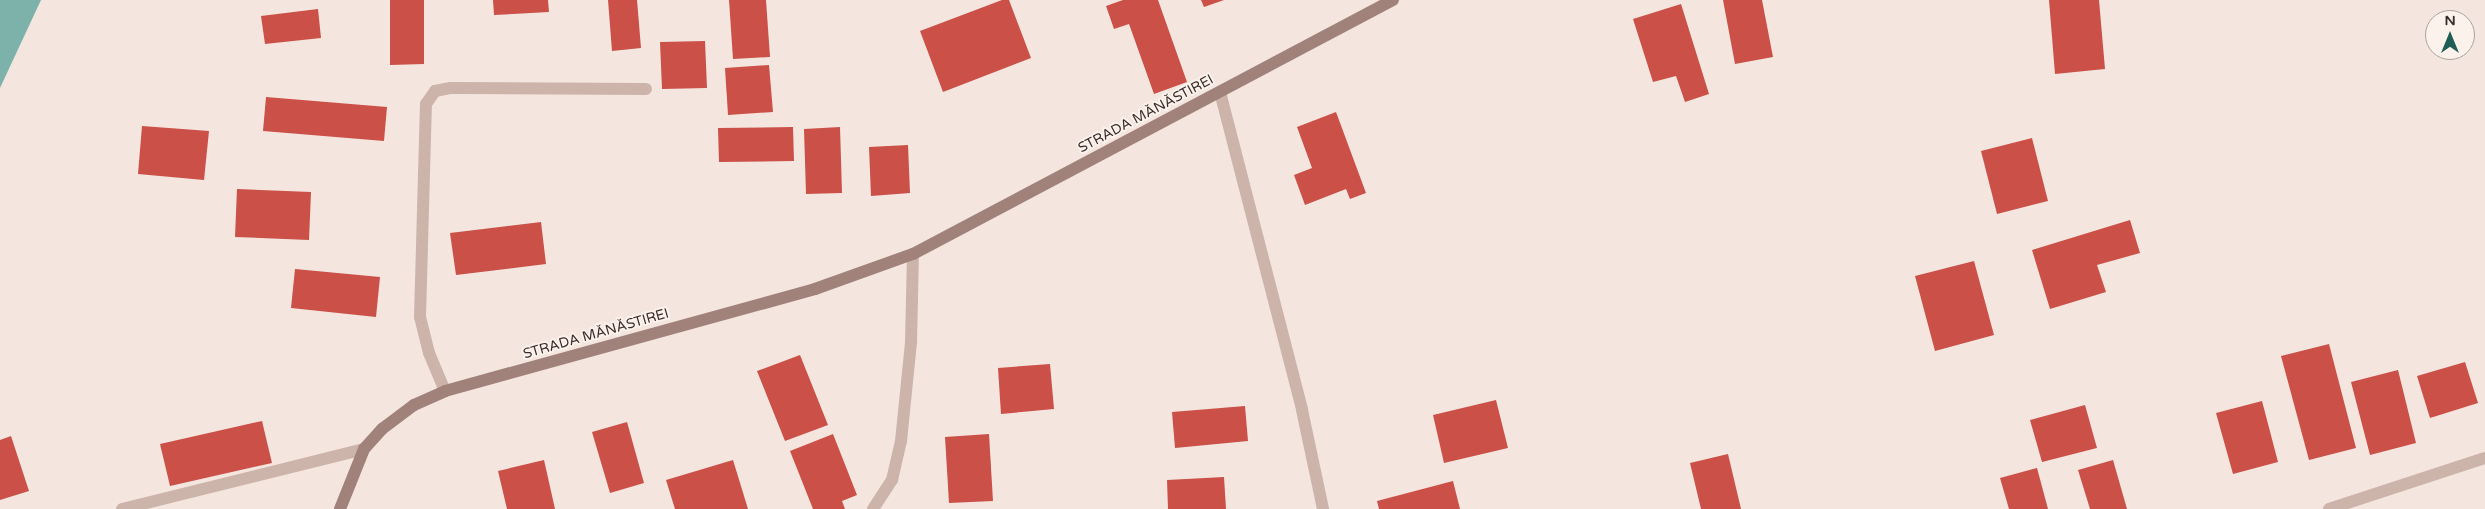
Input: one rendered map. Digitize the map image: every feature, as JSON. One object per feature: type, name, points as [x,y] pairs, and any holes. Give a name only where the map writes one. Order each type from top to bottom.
[{"type":"street","name":"STRADA MĂNĂSTIREI","points":[[340,509],[364,449],[382,429],[414,404],[446,391],[815,289],[913,254],[1392,0]]},
{"type":"street","points":[[446,391],[429,353],[420,317],[426,104],[435,91],[451,88],[646,89]]},
{"type":"street","points":[[1220,92],[1302,410],[1322,509]]},
{"type":"street","points":[[873,509],[892,480],[901,441],[911,342],[913,254]]},
{"type":"street","points":[[122,509],[364,449]]},
{"type":"street","points":[[2329,509],[2485,458]]},
{"type":"water","points":[[0,0],[41,0],[0,88]]},
{"type":"building","points":[[390,0],[424,0],[424,64],[390,65]]},
{"type":"building","points":[[493,0],[548,0],[549,12],[494,15]]},
{"type":"building","points":[[608,0],[637,0],[641,48],[612,51]]},
{"type":"building","points":[[729,0],[766,0],[770,57],[733,59]]},
{"type":"building","points":[[1002,0],[1009,0],[1031,58],[943,92],[920,31]]},
{"type":"building","points":[[1123,0],[1158,0],[1187,82],[1154,94],[1129,24],[1114,29],[1106,6]]},
{"type":"building","points":[[1201,0],[1224,0],[1204,7]]},
{"type":"building","points":[[1723,0],[1762,0],[1773,57],[1735,64]]},
{"type":"building","points":[[2049,0],[2099,0],[2105,69],[2055,74]]},
{"type":"building","points":[[1681,4],[1709,94],[1685,102],[1676,76],[1653,82],[1633,19]]},
{"type":"building","points":[[318,9],[321,38],[265,44],[261,16]]},
{"type":"building","points":[[705,41],[707,88],[662,89],[660,42]]},
{"type":"building","points":[[769,65],[773,112],[728,115],[725,68]]},
{"type":"building","points":[[266,97],[387,107],[384,141],[263,131]]},
{"type":"building","points":[[1336,112],[1366,193],[1350,199],[1346,189],[1305,205],[1294,175],[1312,168],[1297,127]]},
{"type":"building","points":[[142,126],[209,131],[204,180],[138,174]]},
{"type":"building","points":[[793,127],[794,161],[719,162],[718,128]]},
{"type":"building","points":[[840,127],[842,193],[806,194],[804,129]]},
{"type":"building","points":[[2032,138],[2048,201],[1997,214],[1981,151]]},
{"type":"building","points":[[908,145],[910,193],[871,196],[869,147]]},
{"type":"building","points":[[237,189],[311,192],[309,240],[235,237]]},
{"type":"building","points":[[2130,220],[2140,253],[2097,265],[2106,292],[2050,309],[2032,250]]},
{"type":"building","points":[[541,222],[546,264],[456,275],[450,233]]},
{"type":"building","points":[[1974,261],[1994,335],[1935,351],[1915,276]]},
{"type":"building","points":[[295,269],[380,277],[376,317],[291,308]]},
{"type":"building","points":[[2329,344],[2356,448],[2309,460],[2281,356]]},
{"type":"building","points":[[800,355],[828,425],[785,441],[757,371]]},
{"type":"building","points":[[2465,362],[2478,403],[2430,418],[2417,376]]},
{"type":"building","points":[[1050,364],[1054,409],[1001,414],[998,368]]},
{"type":"building","points":[[2398,370],[2416,443],[2370,455],[2351,382]]},
{"type":"building","points":[[1496,400],[1508,448],[1444,463],[1433,415]]},
{"type":"building","points":[[2262,401],[2278,462],[2233,474],[2216,413]]},
{"type":"building","points":[[2085,405],[2097,448],[2042,462],[2030,420]]},
{"type":"building","points":[[1245,406],[1248,441],[1175,448],[1172,412]]},
{"type":"building","points":[[262,421],[272,463],[170,486],[160,444]]},
{"type":"building","points":[[627,422],[644,483],[610,493],[592,432]]},
{"type":"building","points":[[833,434],[857,495],[842,501],[845,509],[813,509],[790,451]]},
{"type":"building","points":[[989,434],[993,501],[949,503],[945,437]]},
{"type":"building","points":[[11,436],[29,491],[0,500],[0,440]]},
{"type":"building","points":[[1728,454],[1741,509],[1701,509],[1690,463]]},
{"type":"building","points":[[544,460],[555,509],[507,509],[498,471]]},
{"type":"building","points":[[733,460],[748,509],[675,509],[666,480]]},
{"type":"building","points":[[2113,460],[2127,509],[2090,509],[2078,470]]},
{"type":"building","points":[[2037,468],[2048,509],[2009,509],[2000,478]]},
{"type":"building","points":[[1224,477],[1226,509],[1168,509],[1167,480]]},
{"type":"building","points":[[1453,481],[1460,509],[1379,509],[1377,501]]}]
